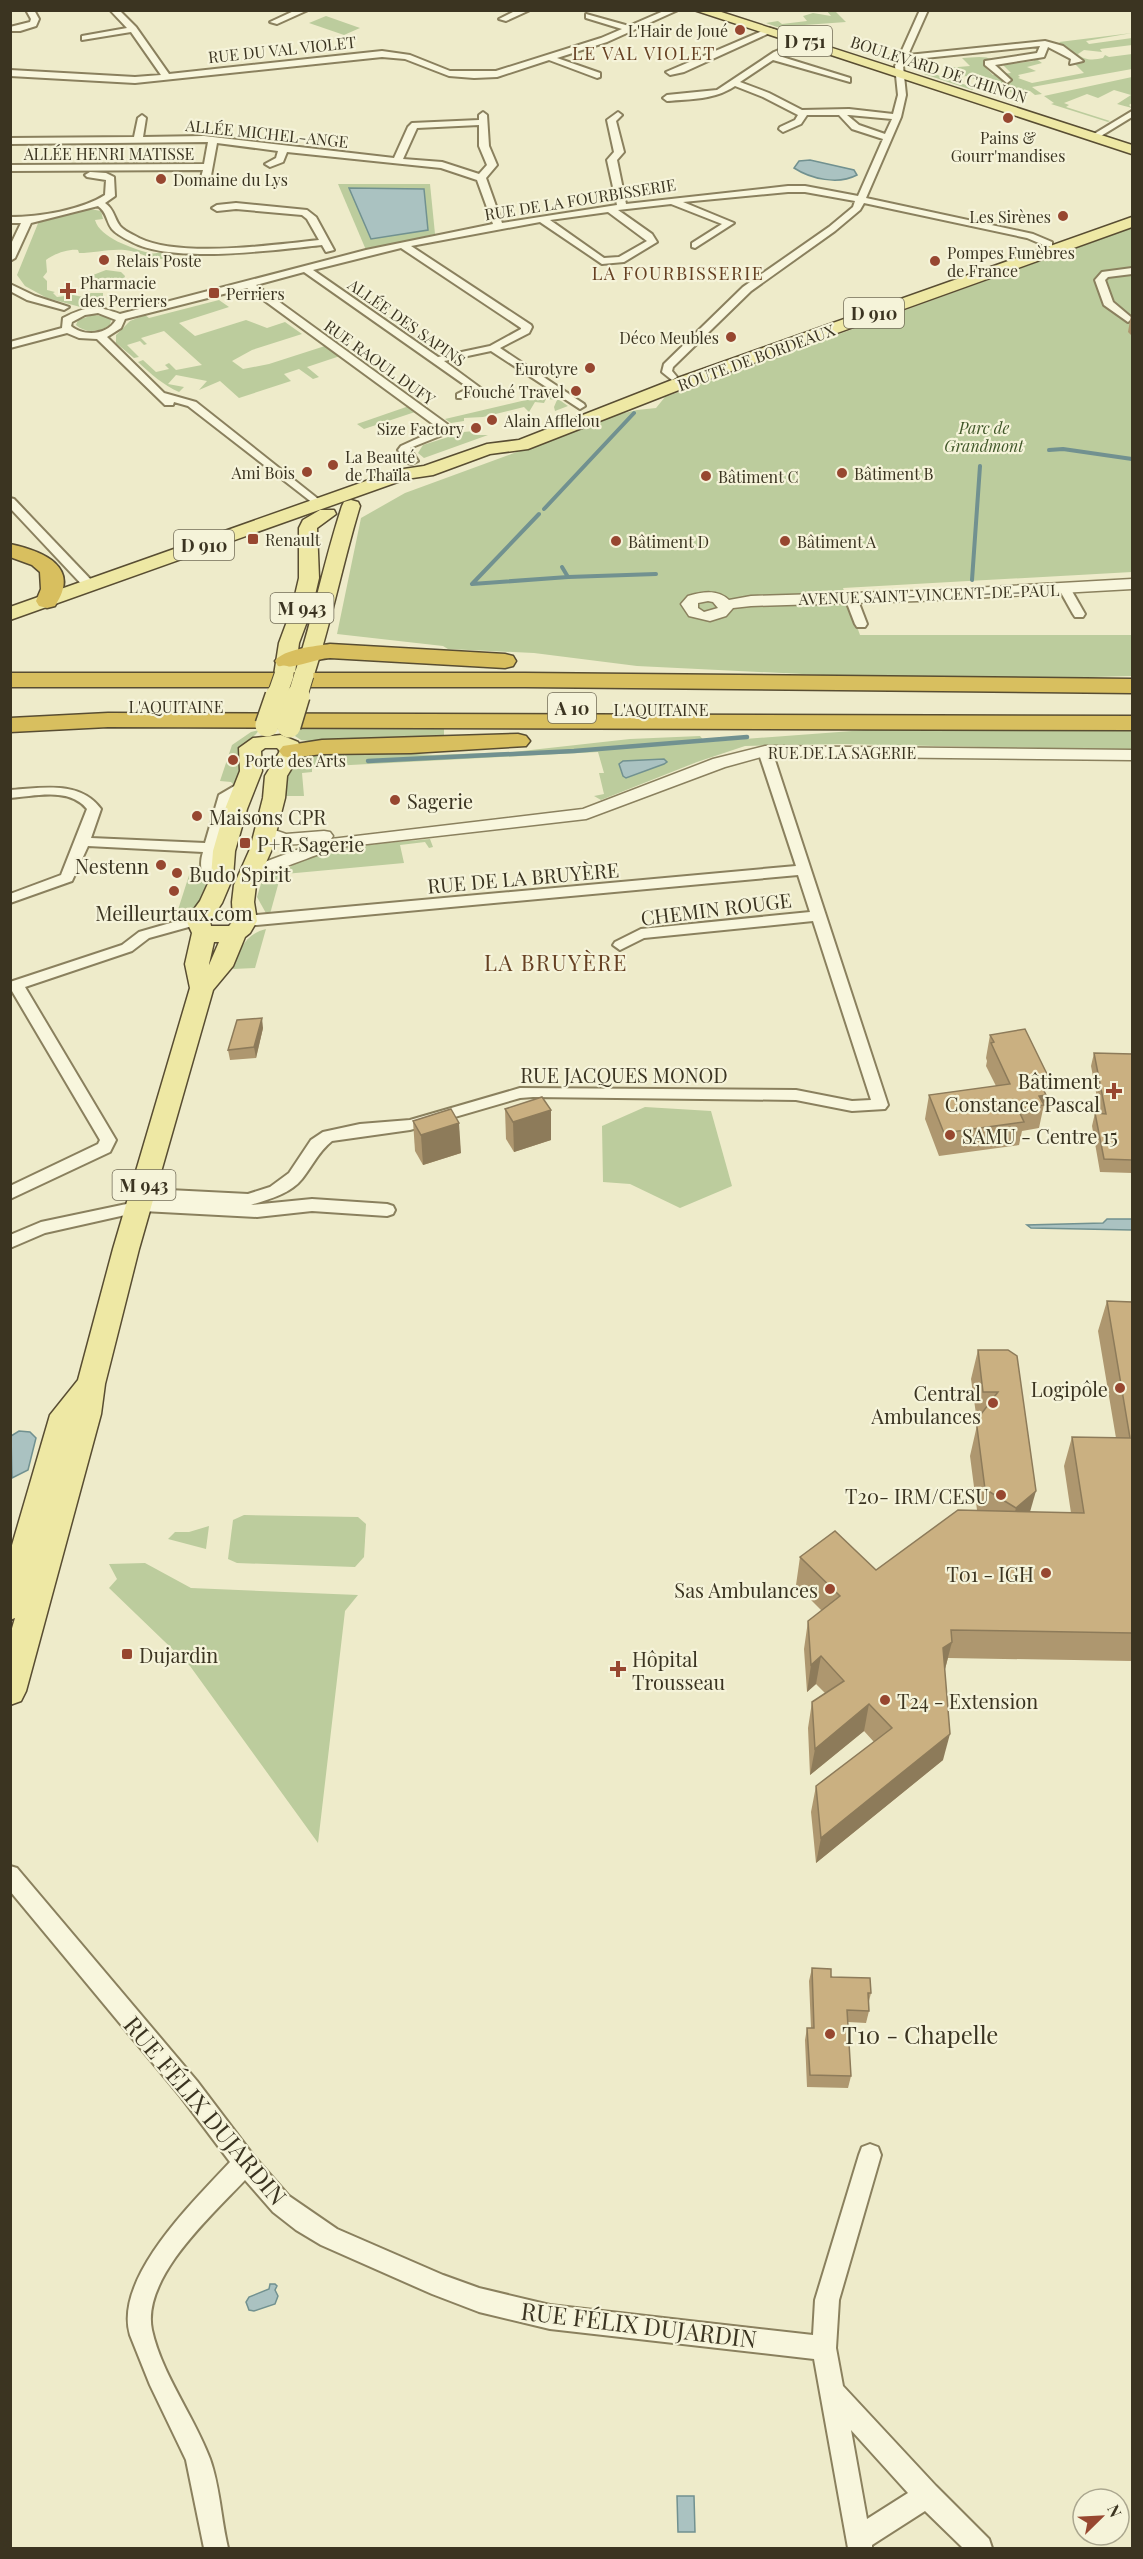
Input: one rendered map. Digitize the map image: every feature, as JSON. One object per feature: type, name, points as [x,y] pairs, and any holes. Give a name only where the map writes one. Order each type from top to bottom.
[{"type":"highway","points":[[10,550],[41,562],[52,572],[54,584],[47,601]]},
{"type":"highway","points":[[291,670],[314,643],[356,652],[617,669],[811,678],[879,685]]},
{"type":"highway","points":[[10,680],[505,680],[1132,686]]},
{"type":"highway","name":"L'AQUITAINE","points":[[10,691],[1132,697]]},
{"type":"highway","name":"L'AQUITAINE","points":[[10,706],[1132,712]]},
{"type":"highway","points":[[10,725],[108,720],[1132,723]]},
{"type":"highway","points":[[288,740],[322,747],[411,746],[935,722]]},
{"type":"main road","name":"BOULEVARD DE CHINON","points":[[700,10],[901,67],[1096,135],[1132,150]]},
{"type":"main road","name":"BOULEVARD DE CHINON","points":[[712,10],[800,43],[901,67]]},
{"type":"main road","name":"BOULEVARD DE CHINON","points":[[1096,135],[1132,143]]},
{"type":"main road","name":"D 910","points":[[1053,246],[1132,210]]},
{"type":"main road","name":"D 910","points":[[1053,246],[1117,227],[1132,220]]},
{"type":"main road","name":"ROUTE DE BORDEAUX","points":[[487,449],[504,435],[580,406],[754,350],[1053,246]]},
{"type":"main road","name":"ROUTE DE BORDEAUX","points":[[420,466],[487,449],[522,445],[1053,246]]},
{"type":"main road","name":"D 910","points":[[10,614],[322,509],[351,506],[412,482],[420,466]]},
{"type":"main road","name":"D 910","points":[[10,625],[269,534],[420,466]]},
{"type":"main road","name":"M 943","points":[[314,643],[343,527],[351,506]]},
{"type":"main road","points":[[269,534],[291,533],[309,540],[310,524],[322,509],[343,527]]},
{"type":"main road","name":"M 943","points":[[10,1691],[87,1414],[91,1383],[138,1207],[202,988],[221,966],[240,927],[249,874],[266,832],[276,776],[288,740],[291,670],[289,643],[306,593],[310,565],[309,540]]},
{"type":"main road","name":"M 943","points":[[202,988],[197,964],[201,926],[219,887],[224,851],[236,809],[248,782],[251,771],[250,748],[264,734],[291,670]]},
{"type":"main road","points":[[264,734],[274,741],[288,740]]},
{"type":"main road","points":[[201,926],[218,935],[240,927]]},
{"type":"main road","name":"M 943","points":[[10,1607],[64,1415],[91,1383]]},
{"type":"street","points":[[10,29],[25,28],[33,24],[35,19],[30,10]]},
{"type":"street","points":[[114,10],[134,29],[167,77]]},
{"type":"street","points":[[274,22],[304,10]]},
{"type":"street","points":[[503,19],[526,10]]},
{"type":"street","name":"RUE DU VAL VIOLET","points":[[10,73],[64,74],[125,80],[382,54],[407,57],[449,73],[483,75],[512,70],[552,58],[604,40],[674,10]]},
{"type":"street","points":[[672,377],[667,369],[747,289],[851,214],[860,200],[897,117],[902,95],[901,67],[912,34],[924,10]]},
{"type":"street","points":[[589,16],[630,29]]},
{"type":"street","points":[[85,38],[134,29]]},
{"type":"street","points":[[670,72],[681,70],[769,31]]},
{"type":"street","points":[[667,98],[710,95],[734,83],[772,57],[800,43]]},
{"type":"street","points":[[901,67],[1046,43],[1062,47],[1079,61],[1073,62]]},
{"type":"street","points":[[1007,80],[988,63],[1041,55],[1046,43]]},
{"type":"street","points":[[1036,56],[1044,63]]},
{"type":"street","points":[[772,57],[847,80]]},
{"type":"street","points":[[552,58],[597,75]]},
{"type":"street","points":[[734,83],[762,93],[791,110],[804,113],[841,112],[897,117]]},
{"type":"street","points":[[841,112],[846,121],[855,127],[888,137]]},
{"type":"street","points":[[783,129],[798,122],[804,113]]},
{"type":"street","points":[[1096,135],[1132,114]]},
{"type":"street","points":[[618,115],[611,120],[619,152],[612,160],[622,207]]},
{"type":"street","points":[[138,139],[142,118]]},
{"type":"street","points":[[397,161],[415,125],[483,119],[484,146],[492,165],[481,178],[498,226]]},
{"type":"street","name":"ALLÉE MICHEL-ANGE","points":[[10,141],[138,139],[213,141],[442,165],[481,178]]},
{"type":"street","name":"ALLÉE HENRI MATISSE","points":[[205,181],[213,141]]},
{"type":"street","points":[[270,164],[280,160],[283,150]]},
{"type":"street","name":"ALLÉE HENRI MATISSE","points":[[10,168],[208,167]]},
{"type":"street","points":[[10,220],[27,221],[99,202],[110,196],[112,182],[110,177],[58,176]]},
{"type":"street","name":"RUE DE LA FOURBISSERIE","points":[[119,317],[341,260],[498,226],[670,200],[798,188],[1030,236],[1053,246]]},
{"type":"street","points":[[670,200],[729,224]]},
{"type":"street","points":[[99,202],[107,208],[108,219],[118,231],[151,246],[229,251],[324,242]]},
{"type":"street","points":[[217,208],[236,206],[272,211],[304,212],[311,217],[329,250],[341,260]]},
{"type":"street","points":[[542,219],[602,261],[621,260],[652,242],[649,236],[610,209]]},
{"type":"street","points":[[695,245],[739,218]]},
{"type":"street","points":[[10,258],[27,221]]},
{"type":"street","points":[[404,245],[527,327],[525,331],[493,348],[436,360]]},
{"type":"street","name":"ALLÉE DES SAPINS","points":[[306,269],[477,389],[461,396]]},
{"type":"street","points":[[1128,319],[1108,303],[1100,280],[1105,274],[1132,271]]},
{"type":"street","name":"RUE RAOUL DUFY","points":[[248,284],[443,426],[441,432],[406,446],[404,450],[420,466]]},
{"type":"street","points":[[10,287],[31,298],[64,307],[107,311],[121,320],[118,326],[99,335],[81,335],[68,330],[10,345]]},
{"type":"street","points":[[64,307],[71,317]]},
{"type":"street","points":[[68,330],[65,324],[71,317],[91,311]]},
{"type":"street","points":[[99,335],[161,396],[183,400],[195,406],[322,509]]},
{"type":"street","points":[[493,348],[580,406]]},
{"type":"street","points":[[10,501],[90,586]]},
{"type":"street","name":"AVENUE SAINT-VINCENT-DE-PAUL","points":[[726,604],[1132,584]]},
{"type":"street","points":[[1065,589],[1079,614]]},
{"type":"street","points":[[851,598],[861,624]]},
{"type":"street","name":"RUE DE LA SAGERIE","points":[[266,832],[274,837],[291,841],[416,828],[456,828],[586,814],[719,763],[765,751],[1132,755]]},
{"type":"street","name":"CHEMIN ROUGE","points":[[765,751],[880,1105]]},
{"type":"street","points":[[219,887],[208,871],[207,862],[226,795],[248,782]]},
{"type":"street","points":[[10,794],[71,793],[84,796],[94,809],[84,842],[67,879],[10,899]]},
{"type":"street","name":"RUE DE LA SAGERIE","points":[[249,874],[330,844],[438,833],[456,828]]},
{"type":"street","points":[[84,842],[211,848]]},
{"type":"street","name":"RUE DE LA BRUYÈRE","points":[[240,927],[805,870]]},
{"type":"street","name":"CHEMIN ROUGE","points":[[620,945],[641,934],[819,916]]},
{"type":"street","points":[[10,1193],[105,1148],[108,1140],[13,986],[122,950],[144,935],[181,923],[201,926]]},
{"type":"street","name":"RUE JACQUES MONOD","points":[[286,1183],[295,1177],[317,1144],[328,1136],[410,1125],[520,1093],[796,1095],[852,1106],[880,1105]]},
{"type":"street","points":[[10,1242],[23,1235],[59,1223],[138,1207],[169,1196],[248,1200],[276,1191],[286,1183],[312,1205]]},
{"type":"street","points":[[138,1207],[257,1211],[312,1205],[387,1210]]},
{"type":"street","name":"RUE FÉLIX DUJARDIN","points":[[10,1875],[189,2089],[245,2163],[280,2204],[312,2227],[374,2258],[479,2300],[550,2317],[824,2348]]},
{"type":"street","points":[[870,2155],[827,2300],[824,2348],[860,2544],[927,2496]]},
{"type":"street","points":[[216,2548],[210,2529],[199,2462],[178,2413],[152,2364],[140,2326],[145,2287],[170,2245],[245,2163]]},
{"type":"street","points":[[834,2394],[927,2496],[980,2548]]},
{"type":"green space","points":[[827,11],[858,11],[836,12],[846,22],[777,27],[766,23],[807,21],[803,16],[813,13],[831,16]]},
{"type":"green space","points":[[326,16],[360,28],[344,35],[309,23]]},
{"type":"green space","points":[[1132,33],[1086,41],[1089,44],[1132,38],[1132,45],[1100,49],[1102,52],[1084,50],[1078,54],[1086,59],[1093,59],[1103,58],[1105,55],[1109,57],[1132,54],[1132,69],[1032,87],[1042,94],[1035,95],[1030,91],[1014,94],[999,86],[965,76],[954,81],[975,88],[972,90],[924,74],[929,72],[948,79],[956,73],[946,68],[970,66],[962,58],[978,57],[992,60],[985,61],[991,67],[986,68],[993,75],[1011,73],[1003,65],[1034,61],[1032,58],[1035,58],[1042,63],[1027,67],[1036,71],[1018,75],[1020,77],[1018,78],[1032,83],[1084,73],[1074,63],[1084,62],[1059,42]]},
{"type":"green space","points":[[1132,77],[1132,103],[1129,105],[1132,108],[1117,104],[1131,95],[1114,90],[1098,98],[1087,94],[1064,103],[1069,105],[1066,107],[1110,121],[1108,122],[1051,104],[1054,103],[1044,96]]},
{"type":"green space","points":[[338,184],[430,184],[435,234],[366,250]]},
{"type":"green space","points":[[85,208],[101,211],[103,219],[95,220],[103,232],[110,237],[149,253],[166,252],[171,255],[157,259],[125,250],[79,253],[78,250],[74,250],[61,252],[46,260],[47,272],[43,277],[47,281],[47,290],[55,292],[53,293],[57,297],[73,295],[83,297],[91,293],[103,293],[103,300],[84,308],[47,298],[25,286],[17,275],[39,221]]},
{"type":"green space","name":"Parc de Grandmont","points":[[1132,228],[1132,572],[843,588],[860,635],[1132,635],[1132,676],[1017,679],[844,676],[637,666],[534,653],[448,649],[443,646],[337,634],[361,518],[405,493],[620,414],[656,408],[665,397]]},
{"type":"green space","points":[[106,270],[121,272],[125,276],[124,279],[108,285],[92,280],[93,275]]},
{"type":"green space","points":[[219,300],[229,307],[179,323],[195,336],[246,320],[267,328],[285,322],[302,334],[252,350],[232,361],[243,369],[269,364],[325,346],[340,356],[307,367],[319,377],[313,379],[299,369],[284,374],[291,381],[239,398],[220,381],[199,390],[207,381],[176,375],[168,384],[184,387],[179,392],[162,383],[148,371],[138,362],[143,360],[156,372],[169,369],[165,365],[169,363],[176,370],[202,365],[164,331],[141,338],[147,344],[144,345],[140,341],[127,345],[139,357],[134,358],[116,343],[116,335],[130,321],[145,315],[149,318]]},
{"type":"green space","points":[[93,315],[104,316],[111,320],[110,325],[93,331],[84,330],[76,325],[78,320]]},
{"type":"green space","points":[[551,394],[568,406],[555,411],[557,400],[546,399],[544,403],[535,402],[529,412],[524,407],[483,417],[464,418],[464,421],[451,423],[445,419]]},
{"type":"green space","points":[[409,406],[415,412],[364,429],[357,424]]},
{"type":"green space","points":[[483,430],[477,435],[488,435],[424,458],[418,453],[423,445],[464,432]]},
{"type":"green space","points":[[299,726],[444,729],[444,737],[318,742],[301,740],[295,736]]},
{"type":"green space","points":[[1132,727],[1132,750],[842,744],[745,746],[697,762],[601,800],[594,796],[604,794],[599,773],[604,773],[598,752],[312,767],[312,772],[302,773],[304,796],[284,796],[285,784],[297,760],[307,755],[350,750],[433,755],[513,752],[630,739],[700,736],[705,742],[879,729]]},
{"type":"green space","points":[[259,730],[241,748],[240,761],[246,779],[234,785],[231,782],[220,781],[232,745],[251,732]]},
{"type":"green space","points":[[430,839],[433,847],[429,848],[425,842],[400,845],[404,863],[285,874],[294,865],[329,852],[375,844]]},
{"type":"green space","points":[[201,865],[202,872],[210,886],[205,903],[177,918],[192,866]]},
{"type":"green space","points":[[273,871],[279,871],[281,874],[270,914],[267,915],[257,897],[263,877]]},
{"type":"green space","points":[[266,929],[255,968],[233,969],[248,939]]},
{"type":"green space","points":[[645,1107],[711,1111],[732,1186],[680,1208],[630,1184],[603,1182],[602,1126]]},
{"type":"green space","points":[[244,1515],[358,1517],[366,1524],[364,1557],[355,1567],[237,1563],[228,1559],[233,1520]]},
{"type":"green space","points":[[209,1526],[206,1549],[168,1539],[175,1532],[189,1532]]},
{"type":"green space","points":[[145,1563],[191,1588],[358,1595],[345,1611],[318,1843],[190,1666],[109,1588],[117,1579],[109,1564]]},
{"type":"water","points":[[810,160],[854,170],[857,175],[842,180],[833,180],[816,178],[794,168],[799,161]]},
{"type":"water","points":[[349,188],[424,189],[428,230],[371,239]]},
{"type":"water","points":[[664,759],[667,762],[664,764],[626,778],[619,764],[623,761]]},
{"type":"water","points":[[1107,1219],[1132,1219],[1132,1230],[1031,1228],[1027,1225],[1103,1223]]},
{"type":"water","points":[[19,1431],[30,1432],[36,1438],[28,1470],[12,1478],[11,1436]]},
{"type":"water","points":[[270,2284],[277,2286],[275,2290],[278,2296],[275,2304],[254,2311],[249,2310],[246,2302],[249,2297],[269,2289]]},
{"type":"water","points":[[677,2496],[694,2496],[695,2532],[678,2532]]},
{"type":"building","points":[[262,1018],[254,1047],[228,1050],[237,1020]]},
{"type":"building","points":[[1025,1029],[1048,1076],[1037,1077],[1046,1095],[1039,1096],[1044,1105],[1018,1109],[1024,1122],[944,1133],[929,1095],[1010,1084],[991,1043],[994,1042],[990,1035]]},
{"type":"building","points":[[1094,1053],[1132,1054],[1132,1160],[1104,1159],[1095,1113],[1106,1114]]},
{"type":"building","points":[[542,1097],[551,1110],[513,1122],[505,1109]]},
{"type":"building","points":[[451,1109],[459,1123],[421,1135],[413,1121]]},
{"type":"building","points":[[1107,1301],[1132,1302],[1132,1633],[951,1630],[952,1642],[943,1648],[950,1734],[821,1838],[816,1786],[892,1728],[869,1704],[815,1749],[812,1702],[844,1681],[821,1656],[811,1665],[808,1621],[840,1596],[800,1557],[835,1531],[876,1570],[958,1510],[1084,1513],[1072,1437],[1130,1438]]},
{"type":"building","points":[[978,1350],[1008,1350],[1017,1356],[1036,1491],[1016,1508],[985,1489],[977,1427],[978,1418],[998,1392],[983,1392]]},
{"type":"building","name":"T10 - Chapelle","points":[[812,1968],[831,1969],[831,1977],[870,1978],[869,2011],[847,2010],[851,2076],[810,2075],[807,2028],[814,2028]]},
{"type":"waterway","points":[[544,509],[634,413]]},
{"type":"waterway","points":[[1049,450],[1063,449],[1132,459]]},
{"type":"waterway","points":[[972,580],[980,466]]},
{"type":"waterway","points":[[539,514],[472,584],[568,577]]},
{"type":"waterway","points":[[562,567],[568,577]]},
{"type":"waterway","points":[[568,577],[656,574]]},
{"type":"waterway","points":[[368,761],[574,751],[747,737]]},
{"type":"place","name":"L'Hair de Joué","points":[[740,30]]},
{"type":"place","name":"Pains & Gourr'mandises","points":[[1008,118]]},
{"type":"place","name":"Domaine du Lys","points":[[161,179]]},
{"type":"place","name":"Les Sirènes","points":[[1063,216]]},
{"type":"place","name":"Relais Poste","points":[[104,260]]},
{"type":"place","name":"Pompes Funèbres de France","points":[[935,261]]},
{"type":"place","name":"Pharmacie des Perriers","points":[[68,291]]},
{"type":"place","name":"Perriers","points":[[214,293]]},
{"type":"place","name":"Déco Meubles","points":[[731,337]]},
{"type":"place","name":"Eurotyre","points":[[590,368]]},
{"type":"place","name":"Fouché Travel","points":[[576,391]]},
{"type":"place","name":"Alain Afflelou","points":[[492,420]]},
{"type":"place","name":"Size Factory","points":[[476,428]]},
{"type":"place","name":"La Beauté de Thaïla","points":[[333,465]]},
{"type":"place","name":"Ami Bois","points":[[307,472]]},
{"type":"place","name":"Bâtiment B","points":[[842,473]]},
{"type":"place","name":"Bâtiment C","points":[[706,476]]},
{"type":"place","name":"Renault","points":[[253,539]]},
{"type":"place","name":"Bâtiment D","points":[[616,541]]},
{"type":"place","name":"Bâtiment A","points":[[785,541]]},
{"type":"place","name":"Porte des Arts","points":[[233,760]]},
{"type":"place","name":"Sagerie","points":[[395,800]]},
{"type":"place","name":"Maisons CPR","points":[[197,816]]},
{"type":"place","name":"P+R Sagerie","points":[[245,843]]},
{"type":"place","name":"Nestenn","points":[[161,865]]},
{"type":"place","name":"Budo Spirit","points":[[177,873]]},
{"type":"place","name":"Meilleurtaux.com","points":[[174,891]]},
{"type":"place","name":"Bâtiment Constance Pascal","points":[[1114,1091]]},
{"type":"place","name":"SAMU - Centre 15","points":[[950,1135]]},
{"type":"place","name":"Logipôle","points":[[1120,1388]]},
{"type":"place","name":"Central Ambulances","points":[[993,1403]]},
{"type":"place","name":"T20- IRM/CESU","points":[[1001,1495]]},
{"type":"place","name":"T01 - IGH","points":[[1046,1573]]},
{"type":"place","name":"Sas Ambulances","points":[[830,1589]]},
{"type":"place","name":"Dujardin","points":[[127,1654]]},
{"type":"place","name":"Hôpital Trousseau","points":[[618,1669]]},
{"type":"place","name":"T24 - Extension","points":[[885,1700]]},
{"type":"place","name":"T10 - Chapelle","points":[[830,2034]]},
{"type":"district","name":"LE VAL VIOLET","points":[[644,53]]},
{"type":"district","name":"LA FOURBISSERIE","points":[[678,273]]},
{"type":"district","name":"LA BRUYÈRE","points":[[556,962]]}]
